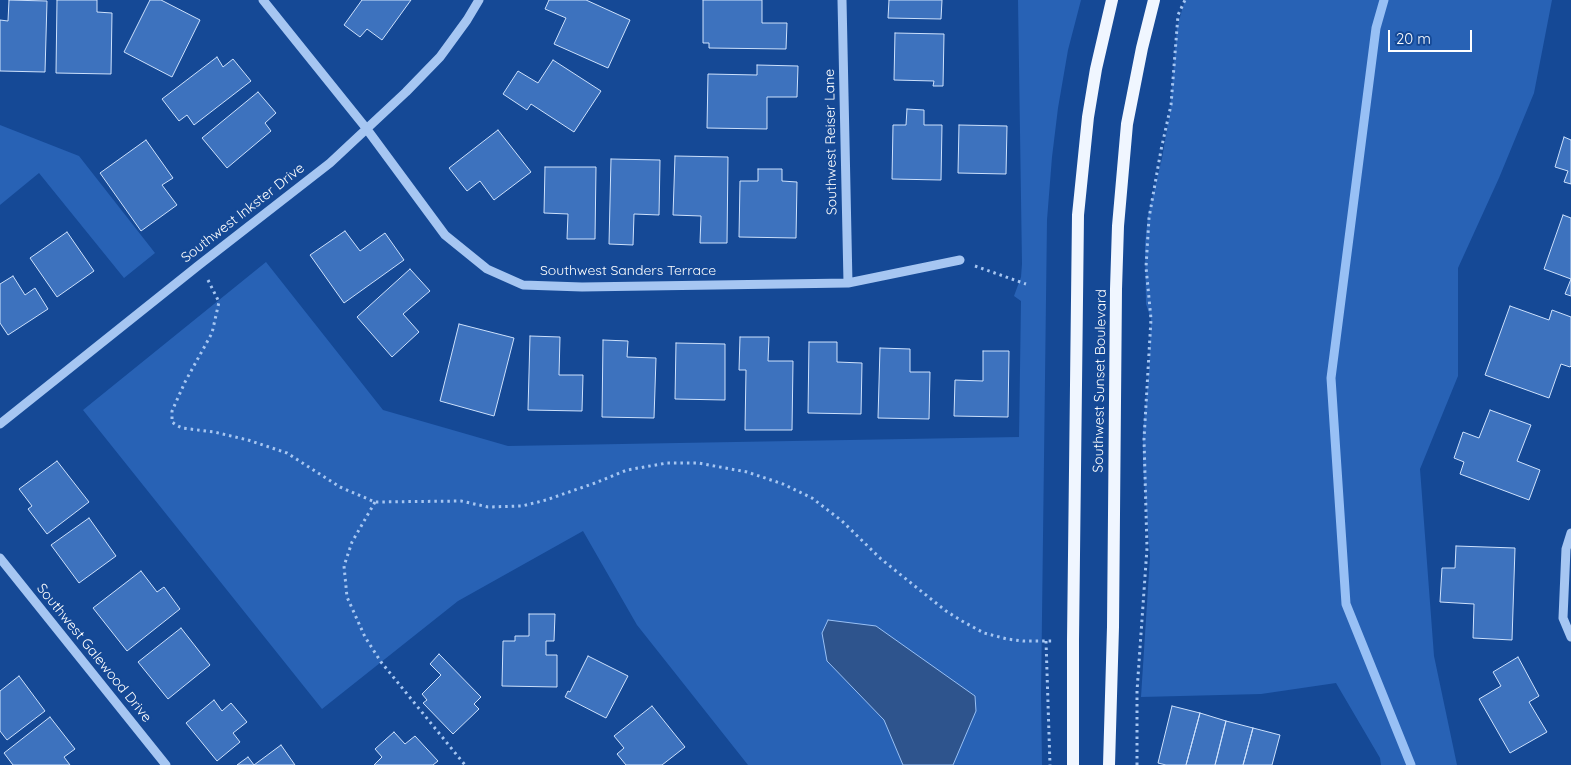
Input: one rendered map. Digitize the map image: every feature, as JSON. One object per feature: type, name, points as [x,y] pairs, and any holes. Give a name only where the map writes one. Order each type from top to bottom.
[{"type":"main road","name":"Southwest Sunset Boulevard","points":[[1073,765],[1078,215],[1089,107],[1112,0]]},
{"type":"main road","name":"Southwest Sunset Boulevard","points":[[1109,765],[1113,627],[1118,226],[1128,124],[1142,48],[1154,0]]},
{"type":"street","name":"Southwest Sanders Terrace","points":[[263,0],[366,128],[445,235],[487,269],[523,284],[582,287],[848,283],[960,260]]},
{"type":"street","name":"Southwest Inkster Drive","points":[[0,424],[330,163],[406,92],[440,57],[479,0]]},
{"type":"street","name":"Southwest Reiser Lane","points":[[842,0],[848,283]]},
{"type":"street","points":[[1571,533],[1566,549],[1563,618],[1571,637]]},
{"type":"street","name":"Southwest Galewood Drive","points":[[0,558],[166,765]]},
{"type":"path","points":[[1137,765],[1137,691],[1147,548],[1144,439],[1151,319],[1146,267],[1150,218],[1161,150],[1171,105],[1178,15],[1185,0]]},
{"type":"path","points":[[960,260],[1026,284]]},
{"type":"path","points":[[199,265],[214,289],[219,302],[212,333],[185,382],[172,411],[172,422],[182,428],[214,432],[248,440],[288,453],[340,487],[375,502],[461,501],[488,507],[522,506],[546,500],[627,470],[668,463],[698,463],[747,472],[783,484],[812,498],[842,521],[881,559],[946,612],[962,621],[993,636],[1023,641],[1073,640]]},
{"type":"path","points":[[375,502],[352,542],[344,566],[347,597],[365,636],[381,662],[465,765]]},
{"type":"path","points":[[1046,641],[1050,765]]},
{"type":"shaded area","points":[[1018,0],[1081,0],[1068,50],[1058,108],[1047,220],[1041,695],[1042,765],[748,765],[637,625],[583,531],[458,601],[322,709],[83,410],[266,262],[383,410],[508,446],[1019,437],[1021,301],[1014,296],[1021,277],[1022,264]]},
{"type":"shaded area","points":[[1185,0],[1552,0],[1534,93],[1499,178],[1458,268],[1458,376],[1420,469],[1434,656],[1457,765],[1381,765],[1380,758],[1336,683],[1261,694],[1141,697],[1150,557],[1143,466],[1143,432],[1149,370],[1151,319],[1146,304],[1145,244],[1148,216],[1162,158],[1170,112],[1177,27]]},
{"type":"shaded area","points":[[0,125],[79,156],[155,253],[124,278],[39,173],[0,205]]},
{"type":"shaded area","points":[[828,620],[876,626],[975,696],[976,711],[953,765],[903,765],[884,720],[827,661],[822,633]]},
{"type":"building","points":[[9,0],[47,1],[45,72],[0,71],[0,20],[8,21]]},
{"type":"building","points":[[57,0],[97,0],[97,12],[112,13],[111,74],[56,73]]},
{"type":"building","points":[[150,0],[161,0],[200,20],[172,77],[124,52]]},
{"type":"building","points":[[362,0],[411,0],[382,40],[367,29],[360,37],[344,25]]},
{"type":"building","points":[[549,0],[586,0],[630,20],[608,68],[554,44],[566,18],[545,9]]},
{"type":"building","points":[[703,0],[762,0],[762,23],[787,23],[786,49],[709,48],[709,43],[703,43]]},
{"type":"building","points":[[889,0],[942,0],[941,19],[888,18]]},
{"type":"building","points":[[895,33],[944,34],[943,86],[933,86],[934,81],[894,80]]},
{"type":"building","points":[[217,57],[223,67],[233,59],[251,81],[194,125],[187,115],[179,121],[162,99]]},
{"type":"building","points":[[553,60],[601,91],[574,132],[531,104],[527,110],[503,94],[518,71],[538,83]]},
{"type":"building","points":[[757,65],[798,66],[797,97],[767,97],[767,129],[707,128],[708,74],[757,75]]},
{"type":"building","points":[[258,92],[276,113],[265,123],[271,131],[227,168],[202,138]]},
{"type":"building","points":[[907,109],[924,110],[924,125],[942,125],[941,180],[892,179],[893,125],[906,125]]},
{"type":"building","points":[[959,125],[1007,126],[1006,174],[958,173]]},
{"type":"building","points":[[498,130],[531,172],[494,200],[480,181],[467,191],[449,168]]},
{"type":"building","points":[[1564,137],[1571,140],[1571,184],[1564,182],[1568,171],[1555,167]]},
{"type":"building","points":[[146,140],[173,178],[162,185],[177,205],[141,231],[100,173]]},
{"type":"building","points":[[675,156],[728,157],[727,243],[700,243],[701,216],[673,215]]},
{"type":"building","points":[[611,159],[660,160],[659,215],[634,214],[633,245],[609,244]]},
{"type":"building","points":[[545,167],[596,167],[595,239],[567,239],[568,214],[544,213]]},
{"type":"building","points":[[758,169],[782,169],[782,181],[797,182],[796,238],[739,237],[740,181],[758,181]]},
{"type":"building","points":[[1563,215],[1571,218],[1571,279],[1544,269]]},
{"type":"building","points":[[345,231],[360,251],[385,233],[404,260],[344,303],[310,255]]},
{"type":"building","points":[[67,232],[94,271],[57,297],[30,258]]},
{"type":"building","points":[[410,269],[430,291],[403,314],[419,332],[392,357],[357,317]]},
{"type":"building","points":[[13,276],[25,295],[35,288],[48,309],[8,335],[0,323],[0,284]]},
{"type":"building","points":[[1571,279],[1571,296],[1565,294]]},
{"type":"building","points":[[1510,306],[1549,320],[1552,310],[1571,317],[1571,366],[1561,364],[1549,398],[1485,375]]},
{"type":"building","points":[[459,324],[514,338],[494,416],[440,401]]},
{"type":"building","points":[[530,336],[560,337],[559,375],[583,375],[582,411],[528,410]]},
{"type":"building","points":[[740,337],[769,337],[768,361],[793,361],[792,430],[745,430],[746,370],[739,370]]},
{"type":"building","points":[[603,340],[628,341],[627,357],[656,358],[654,418],[602,417]]},
{"type":"building","points":[[809,342],[837,342],[837,362],[862,363],[861,414],[808,413]]},
{"type":"building","points":[[676,343],[725,344],[725,400],[675,399]]},
{"type":"building","points":[[880,348],[910,349],[910,372],[930,372],[929,419],[878,418]]},
{"type":"building","points":[[983,351],[1009,351],[1008,417],[954,416],[955,380],[983,381]]},
{"type":"building","points":[[1490,410],[1531,425],[1517,461],[1540,470],[1529,500],[1460,474],[1464,462],[1454,458],[1463,432],[1479,438]]},
{"type":"building","points":[[57,461],[89,502],[47,534],[28,509],[32,506],[19,489]]},
{"type":"building","points":[[89,518],[116,556],[79,583],[51,545]]},
{"type":"building","points":[[1456,546],[1515,548],[1512,640],[1473,638],[1474,604],[1440,602],[1442,568],[1455,568]]},
{"type":"building","points":[[141,571],[157,592],[164,587],[180,609],[127,651],[93,608]]},
{"type":"building","points":[[529,614],[555,614],[554,641],[546,641],[546,655],[557,655],[557,687],[502,686],[503,641],[515,641],[515,636],[529,636]]},
{"type":"building","points":[[181,628],[210,665],[168,699],[138,662]]},
{"type":"building","points":[[439,654],[481,697],[474,704],[479,709],[453,734],[423,703],[427,700],[422,694],[441,675],[430,664]]},
{"type":"building","points":[[588,656],[628,676],[606,718],[565,697],[568,691],[570,692]]},
{"type":"building","points":[[1518,657],[1539,696],[1529,702],[1547,732],[1510,753],[1479,699],[1501,686],[1493,672]]},
{"type":"building","points":[[19,676],[45,711],[7,740],[0,731],[0,691]]},
{"type":"building","points":[[214,700],[222,711],[231,703],[247,722],[233,733],[240,742],[217,761],[186,723]]},
{"type":"building","points":[[652,706],[685,747],[662,765],[626,765],[617,754],[624,748],[614,736]]},
{"type":"building","points":[[1172,706],[1200,713],[1186,765],[1158,763]]},
{"type":"building","points":[[1200,713],[1226,721],[1215,765],[1186,765]]},
{"type":"building","points":[[50,717],[75,749],[64,757],[70,765],[13,765],[4,753]]},
{"type":"building","points":[[1226,721],[1253,728],[1243,765],[1215,765]]},
{"type":"building","points":[[1253,728],[1280,735],[1272,765],[1243,765]]},
{"type":"building","points":[[394,732],[405,744],[415,736],[438,761],[433,765],[374,765],[382,757],[375,749]]},
{"type":"building","points":[[281,745],[295,765],[254,765]]},
{"type":"building","points":[[248,757],[254,765],[237,765]]},
{"type":"waterway","points":[[1384,0],[1376,28],[1331,378],[1346,604],[1411,765]]}]
